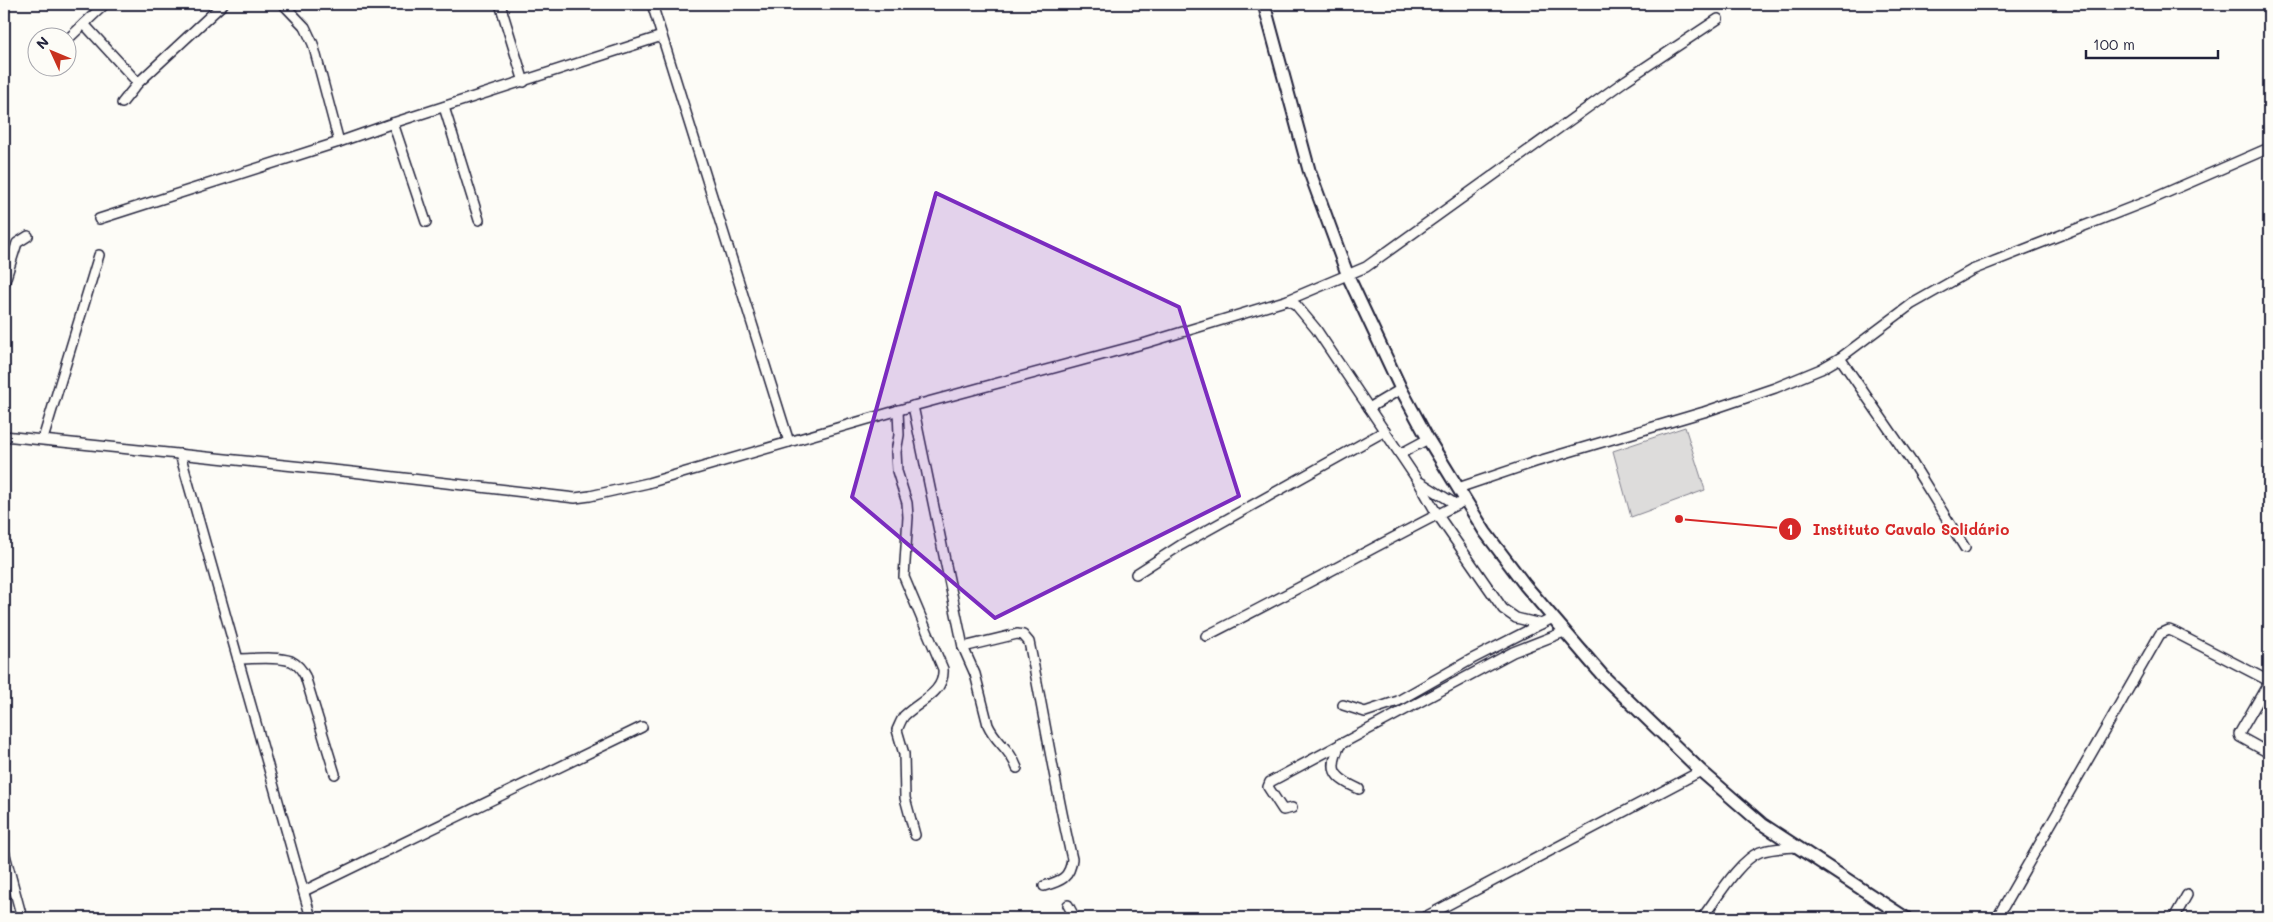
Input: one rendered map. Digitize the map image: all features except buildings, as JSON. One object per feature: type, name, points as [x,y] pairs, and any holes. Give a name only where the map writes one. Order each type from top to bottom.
[{"type":"main road","points":[[1264,4],[1309,170],[1348,276],[1401,389],[1428,439],[1458,488],[1462,502],[1564,632],[1603,676],[1700,771],[1762,824],[1906,918]]},
{"type":"street","points":[[78,30],[105,4]]},
{"type":"street","points":[[122,103],[138,83],[223,4]]},
{"type":"street","points":[[283,4],[305,28],[313,44],[339,142]]},
{"type":"street","points":[[500,4],[524,82]]},
{"type":"street","points":[[652,4],[789,442]]},
{"type":"street","points":[[4,436],[575,498],[648,483],[898,410],[1146,343],[1288,300],[1348,276],[1366,267],[1626,80],[1718,18]]},
{"type":"street","points":[[84,24],[138,83]]},
{"type":"street","points":[[99,219],[662,36]]},
{"type":"street","points":[[444,107],[479,220]]},
{"type":"street","points":[[393,123],[426,222]]},
{"type":"street","points":[[1458,488],[1775,388],[1821,369],[1840,358],[1912,304],[1972,270],[2145,202],[2269,148]]},
{"type":"street","points":[[4,284],[16,243],[28,236]]},
{"type":"street","points":[[43,439],[99,255]]},
{"type":"street","points":[[1288,300],[1296,305],[1316,329],[1418,481],[1437,514],[1503,609],[1516,618],[1541,624]]},
{"type":"street","points":[[1840,358],[1911,461],[1965,548]]},
{"type":"street","points":[[1369,408],[1401,389]]},
{"type":"street","points":[[913,406],[963,646],[975,674],[990,732],[1013,755],[1018,768]]},
{"type":"street","points":[[898,410],[897,471],[907,503],[908,517],[904,577],[943,669],[944,678],[936,690],[902,718],[897,730],[904,754],[905,798],[915,835]]},
{"type":"street","points":[[1136,574],[1180,545],[1384,431]]},
{"type":"street","points":[[1400,454],[1428,439]]},
{"type":"street","points":[[180,454],[311,918]]},
{"type":"street","points":[[1418,481],[1462,502]]},
{"type":"street","points":[[1206,636],[1462,502]]},
{"type":"street","points":[[1343,705],[1365,712],[1398,701],[1472,659],[1553,618]]},
{"type":"street","points":[[1997,918],[2160,634],[2169,630],[2174,632],[2269,682],[2239,734],[2240,737],[2269,753]]},
{"type":"street","points":[[1292,808],[1283,810],[1269,789],[1270,782],[1513,652],[1564,632]]},
{"type":"street","points":[[963,646],[1017,634],[1029,642],[1050,743],[1056,792],[1072,859],[1071,870],[1063,880],[1044,886]]},
{"type":"street","points":[[238,659],[283,660],[293,662],[301,669],[305,676],[335,774]]},
{"type":"street","points":[[304,891],[642,727]]},
{"type":"street","points":[[1341,743],[1333,760],[1335,773],[1344,782],[1359,789]]},
{"type":"street","points":[[1423,918],[1700,771]]},
{"type":"street","points":[[1702,918],[1738,870],[1751,856],[1769,850],[1795,846]]},
{"type":"street","points":[[4,851],[22,918]]},
{"type":"street","points":[[2174,918],[2187,895]]},
{"type":"street","points":[[1068,905],[1075,918]]},
{"type":"highlighted area","points":[[936,193],[1179,307],[1239,496],[995,618],[852,497]]},
{"type":"shaded area","points":[[1685,427],[1705,490],[1631,517],[1613,451]]},
{"type":"place","name":"Instituto Cavalo Solidário","points":[[1679,519]]}]
